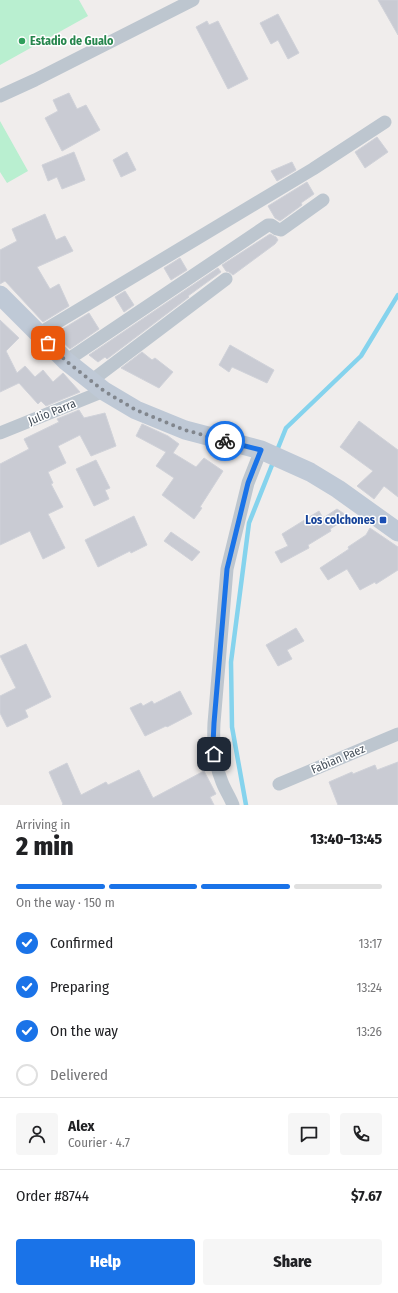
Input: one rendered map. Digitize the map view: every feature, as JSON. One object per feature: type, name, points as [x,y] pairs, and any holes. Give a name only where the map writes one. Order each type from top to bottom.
[{"type":"street","points":[[0,96],[193,0]]},
{"type":"street","points":[[38,334],[314,169],[385,122]]},
{"type":"street","points":[[66,361],[268,225],[281,230],[323,200]]},
{"type":"street","name":"Julio Parra","points":[[0,433],[98,386],[226,279]]},
{"type":"street","points":[[0,295],[66,361],[98,386],[136,410],[185,430],[273,455],[310,472],[338,489],[398,532]]},
{"type":"street","points":[[233,805],[222,783],[216,764],[213,744],[227,569],[248,483],[273,455]]},
{"type":"street","name":"Fabian Paez","points":[[279,784],[398,734]]},
{"type":"green space","name":"Estadio de Gualo","points":[[0,0],[79,0],[88,16],[0,65]]},
{"type":"green space","points":[[0,121],[28,171],[7,183],[0,172]]},
{"type":"building","points":[[378,0],[398,0],[398,35]]},
{"type":"building","points":[[278,14],[299,53],[288,59],[278,40],[271,44],[260,23]]},
{"type":"building","points":[[207,21],[209,25],[218,21],[248,79],[228,89],[196,27]]},
{"type":"building","points":[[69,93],[77,109],[86,105],[100,130],[62,151],[45,118],[58,111],[53,100]]},
{"type":"building","points":[[377,137],[388,152],[365,168],[355,152]]},
{"type":"building","points":[[74,152],[85,180],[62,189],[57,177],[48,181],[42,165]]},
{"type":"building","points":[[127,152],[136,170],[121,177],[113,160]]},
{"type":"building","points":[[292,162],[296,170],[277,181],[271,171]]},
{"type":"building","points":[[307,182],[314,194],[280,221],[275,218],[268,206]]},
{"type":"building","points":[[45,214],[56,240],[65,236],[73,251],[37,267],[50,289],[59,284],[69,306],[43,322],[5,281],[0,284],[0,250],[17,241],[12,229]]},
{"type":"building","points":[[270,234],[278,240],[275,244],[233,275],[226,271],[222,265]]},
{"type":"building","points":[[180,258],[187,270],[171,280],[164,268]]},
{"type":"building","points":[[218,268],[221,272],[107,359],[105,357],[98,362],[89,355]]},
{"type":"building","points":[[125,291],[134,305],[124,312],[115,297]]},
{"type":"building","points":[[89,313],[99,329],[70,349],[54,334]]},
{"type":"building","points":[[0,320],[19,338],[6,351],[17,373],[25,366],[35,377],[43,370],[53,382],[63,373],[80,392],[46,406],[41,401],[38,404],[19,383],[0,392]]},
{"type":"building","points":[[230,345],[274,370],[267,383],[232,367],[229,372],[219,365]]},
{"type":"building","points":[[142,352],[152,360],[155,358],[173,372],[159,388],[121,368]]},
{"type":"building","points":[[79,410],[84,418],[105,413],[116,446],[91,456],[80,435],[58,446],[66,463],[48,472],[53,483],[51,484],[63,507],[48,514],[65,548],[43,559],[30,531],[0,545],[0,464],[29,449],[24,439],[59,422],[57,419]]},
{"type":"building","points":[[359,421],[398,450],[398,497],[384,486],[374,499],[357,486],[373,471],[340,447]]},
{"type":"building","points":[[142,424],[168,436],[179,444],[173,453],[196,467],[204,458],[223,471],[194,519],[162,495],[174,478],[156,466],[166,452],[136,436]]},
{"type":"building","points":[[96,460],[110,488],[105,490],[109,499],[94,506],[76,469]]},
{"type":"building","points":[[337,509],[349,517],[330,529],[331,531],[308,545],[309,548],[281,563],[275,552],[288,546],[282,534],[319,511],[323,518]]},
{"type":"building","points":[[134,516],[147,545],[131,553],[130,551],[98,567],[85,540]]},
{"type":"building","points":[[370,528],[398,547],[398,570],[376,584],[375,582],[360,590],[347,569],[328,580],[320,568],[349,549],[348,547],[366,535]]},
{"type":"building","points":[[171,532],[200,552],[192,561],[164,541]]},
{"type":"building","points":[[296,628],[304,641],[287,650],[292,659],[278,666],[266,645]]},
{"type":"building","points":[[26,644],[51,697],[25,710],[28,717],[7,727],[0,713],[0,696],[16,688],[0,656]]},
{"type":"building","points":[[180,691],[192,714],[145,736],[130,708],[141,703],[143,706],[152,701],[154,704]]},
{"type":"building","points":[[398,762],[398,805],[338,805],[329,782],[352,772],[353,774],[375,765],[377,770]]},
{"type":"building","points":[[67,763],[81,795],[106,782],[108,785],[139,770],[153,798],[204,771],[216,794],[210,797],[214,805],[62,805],[63,804],[49,772]]},
{"type":"waterway","points":[[276,453],[286,428],[361,356],[398,295]]},
{"type":"waterway","points":[[246,805],[232,727],[231,662],[249,523],[274,460]]},
{"type":"way so far","points":[[48,343],[66,361],[104,391],[136,410],[185,430],[225,441]]},
{"type":"place","name":"Estadio de Gualo","points":[[22,41]]},
{"type":"place","name":"Los colchones","points":[[383,520]]},
{"type":"route","points":[[214,754],[214,723],[227,569],[248,483],[261,450],[225,441]]}]
